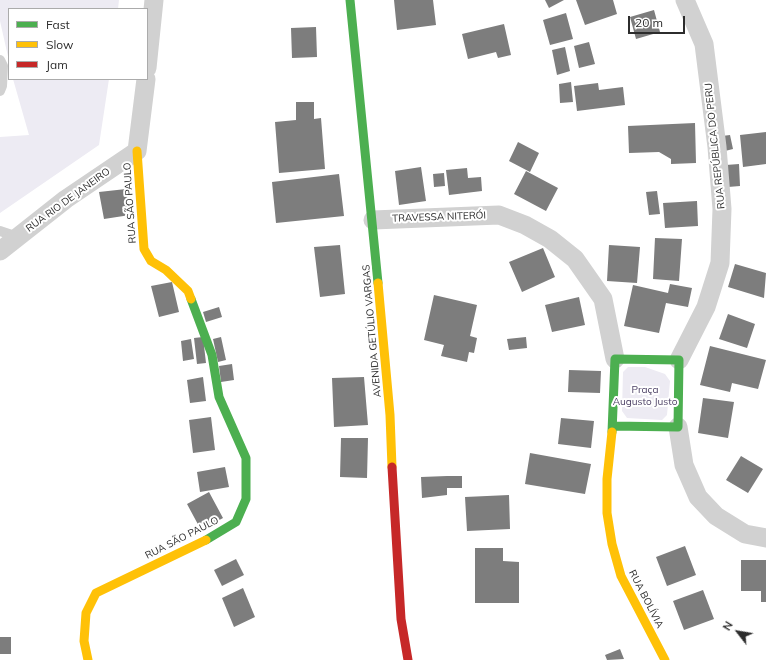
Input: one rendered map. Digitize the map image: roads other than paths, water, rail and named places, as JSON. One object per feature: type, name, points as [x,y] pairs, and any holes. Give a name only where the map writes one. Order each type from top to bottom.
[{"type":"street","points":[[148,58],[154,0]]},
{"type":"street","name":"AVENIDA GETÚLIO VARGAS","points":[[350,0],[373,220],[390,415],[397,569],[401,619],[408,660]]},
{"type":"street","name":"RUA REPÚBLICA DO PERU","points":[[679,360],[706,307],[720,263],[722,209],[717,147],[704,44],[685,0]]},
{"type":"street","points":[[137,151],[146,80]]},
{"type":"street","name":"RUA RIO DE JANEIRO","points":[[0,251],[66,199],[137,151]]},
{"type":"street","name":"RUA SÃO PAULO","points":[[88,660],[84,641],[86,613],[96,593],[208,539],[236,522],[246,499],[246,458],[219,397],[212,355],[188,290],[166,270],[151,261],[144,249],[137,151]]},
{"type":"street","name":"TRAVESSA NITERÓI","points":[[373,220],[499,215],[525,225],[550,238],[575,259],[603,299],[615,359]]},
{"type":"street","points":[[678,427],[613,426],[615,359],[679,360],[678,427],[684,465],[698,497],[716,516],[746,534],[766,538]]},
{"type":"street","name":"RUA BOLÍVIA","points":[[613,426],[607,479],[607,514],[612,544],[621,576],[665,660]]},
{"type":"lane","points":[[0,60],[3,66],[2,86],[0,92]]},
{"type":"lane","points":[[0,231],[18,237]]},
{"type":"park label","name":"Praça Augusto Justo","points":[[645,396]]}]
